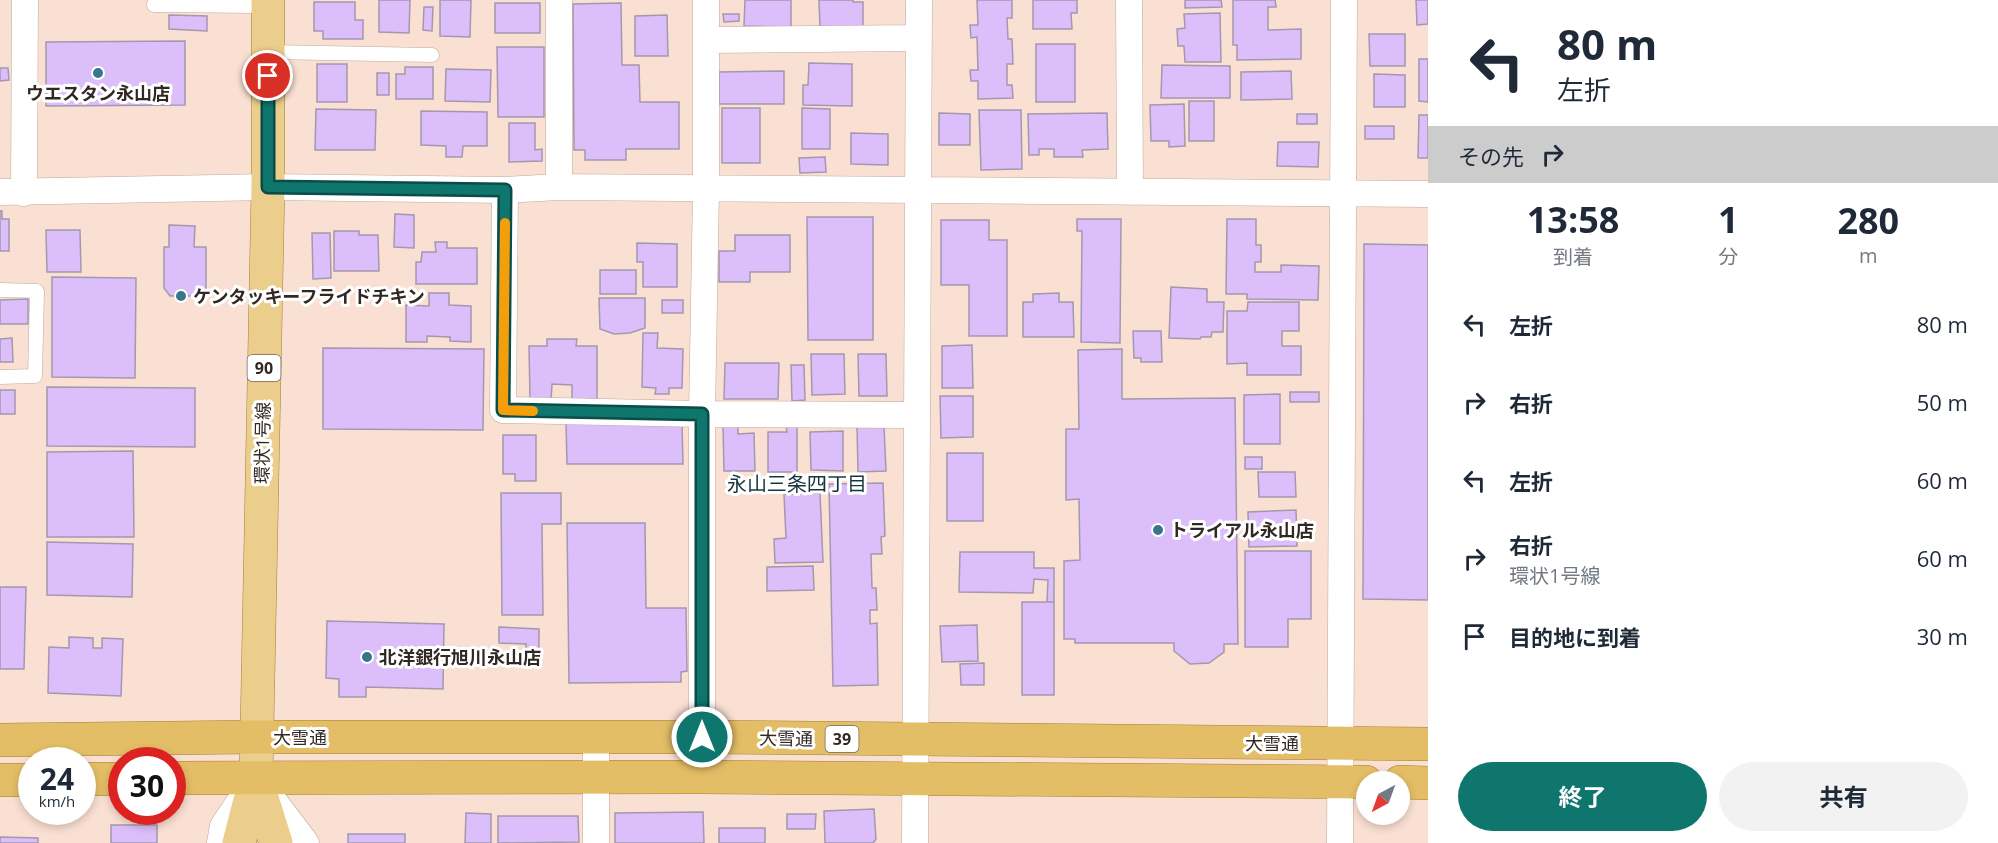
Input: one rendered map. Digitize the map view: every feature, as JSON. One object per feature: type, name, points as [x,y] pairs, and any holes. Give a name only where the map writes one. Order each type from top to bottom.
[{"type":"highway","name":"大雪通","points":[[0,740],[255,737],[702,737],[1428,744]]},
{"type":"highway","name":"39","points":[[186,778],[702,777],[1353,782]]},
{"type":"highway","points":[[0,780],[18,780]]},
{"type":"highway","points":[[1410,782],[1428,783]]},
{"type":"main road","name":"環状1号線","points":[[239,843],[255,777],[268,187],[268,3]]},
{"type":"main road","name":"環状1号線","points":[[255,777],[276,843]]},
{"type":"street","points":[[25,0],[12,192],[268,187],[505,190],[559,187],[706,190],[1428,194]]},
{"type":"street","points":[[559,0],[559,187]]},
{"type":"street","points":[[702,777],[702,414],[706,190],[706,0]]},
{"type":"street","points":[[915,843],[919,0]]},
{"type":"street","points":[[1130,0],[1130,192]]},
{"type":"street","points":[[1340,843],[1353,782],[1340,744],[1344,0]]},
{"type":"street","points":[[706,40],[918,38]]},
{"type":"street","points":[[505,190],[503,410],[916,415]]},
{"type":"street","points":[[596,737],[596,843]]},
{"type":"street","points":[[220,843],[223,826],[255,777],[306,843]]},
{"type":"lane","points":[[154,0],[154,5],[268,3]]},
{"type":"lane","points":[[268,52],[432,55]]},
{"type":"lane","points":[[0,290],[37,291],[35,376],[0,377]]},
{"type":"building","points":[[379,0],[410,0],[409,33],[379,32]]},
{"type":"building","points":[[440,0],[471,0],[470,37],[440,36]]},
{"type":"building","points":[[745,0],[791,0],[791,27],[744,26]]},
{"type":"building","points":[[819,0],[863,2],[863,28],[820,28]]},
{"type":"building","points":[[977,0],[1012,0],[1012,18],[1007,18],[1008,39],[1012,39],[1013,64],[1007,64],[1007,85],[1012,85],[1013,98],[978,99],[978,81],[971,81],[970,70],[978,70],[977,37],[971,38],[970,25],[978,25]]},
{"type":"building","points":[[1033,0],[1077,0],[1077,13],[1071,13],[1072,29],[1033,29]]},
{"type":"building","points":[[1185,0],[1221,0],[1222,7],[1185,8]]},
{"type":"building","points":[[1233,0],[1275,0],[1276,7],[1268,7],[1268,30],[1301,29],[1301,59],[1237,60],[1237,45],[1233,45]]},
{"type":"building","points":[[1416,0],[1428,0],[1428,24],[1417,25]]},
{"type":"building","points":[[314,2],[355,2],[355,20],[363,20],[363,39],[323,39],[323,31],[314,31]]},
{"type":"building","points":[[495,3],[540,3],[540,33],[495,33]]},
{"type":"building","points":[[621,3],[622,65],[639,65],[640,102],[679,102],[679,149],[626,149],[626,160],[585,160],[585,150],[574,150],[573,4]]},
{"type":"building","points":[[424,7],[433,7],[432,31],[423,30]]},
{"type":"building","points":[[1220,13],[1221,62],[1185,62],[1184,46],[1178,46],[1177,29],[1185,28],[1184,14]]},
{"type":"building","points":[[723,14],[739,14],[739,21],[724,22]]},
{"type":"building","points":[[169,15],[207,16],[207,31],[169,29]]},
{"type":"building","points":[[667,15],[668,56],[635,56],[635,16]]},
{"type":"building","points":[[1369,34],[1405,34],[1405,66],[1370,66]]},
{"type":"building","points":[[185,41],[185,105],[46,106],[46,42]]},
{"type":"building","points":[[1036,44],[1075,44],[1075,102],[1036,102]]},
{"type":"building","points":[[497,47],[544,47],[544,117],[498,117]]},
{"type":"building","points":[[1419,59],[1428,59],[1428,102],[1419,101]]},
{"type":"building","points":[[809,63],[852,64],[852,106],[803,105],[803,85],[808,85]]},
{"type":"building","points":[[317,64],[347,64],[347,102],[317,102]]},
{"type":"building","points":[[1162,65],[1230,66],[1230,98],[1161,98]]},
{"type":"building","points":[[405,67],[433,67],[433,99],[396,99],[396,74],[405,74]]},
{"type":"building","points":[[0,68],[8,68],[9,80],[0,81]]},
{"type":"building","points":[[446,69],[491,70],[490,102],[445,101]]},
{"type":"building","points":[[784,71],[784,104],[719,104],[719,72]]},
{"type":"building","points":[[1291,71],[1292,99],[1241,100],[1241,72]]},
{"type":"building","points":[[377,73],[389,73],[389,95],[377,95]]},
{"type":"building","points":[[1374,74],[1405,75],[1405,107],[1374,107]]},
{"type":"building","points":[[1189,101],[1214,101],[1214,141],[1189,141]]},
{"type":"building","points":[[1184,104],[1185,146],[1169,147],[1169,141],[1151,141],[1150,105]]},
{"type":"building","points":[[722,108],[760,108],[760,163],[722,163]]},
{"type":"building","points":[[802,108],[830,109],[830,149],[802,149]]},
{"type":"building","points":[[316,109],[376,110],[375,150],[315,150]]},
{"type":"building","points":[[979,110],[1021,110],[1022,169],[981,170]]},
{"type":"building","points":[[421,111],[487,112],[487,146],[463,146],[462,157],[446,157],[446,146],[421,145]]},
{"type":"building","points":[[939,113],[970,114],[970,145],[939,145]]},
{"type":"building","points":[[1107,113],[1108,149],[1082,150],[1083,157],[1054,157],[1054,149],[1039,149],[1039,155],[1029,155],[1028,114]]},
{"type":"building","points":[[1297,114],[1317,114],[1317,124],[1297,124]]},
{"type":"building","points":[[1419,115],[1428,115],[1428,158],[1418,158]]},
{"type":"building","points":[[509,123],[535,123],[535,150],[542,149],[542,161],[509,162]]},
{"type":"building","points":[[1365,126],[1394,126],[1394,139],[1365,139]]},
{"type":"building","points":[[851,133],[888,134],[888,165],[851,164]]},
{"type":"building","points":[[1278,142],[1319,142],[1318,167],[1277,166]]},
{"type":"building","points":[[825,157],[826,172],[800,173],[799,158]]},
{"type":"building","points":[[0,211],[2,211],[2,219],[9,219],[9,251],[0,251]]},
{"type":"building","points":[[395,214],[414,215],[414,248],[394,247]]},
{"type":"building","points":[[807,217],[873,217],[873,340],[808,340]]},
{"type":"building","points":[[1077,219],[1121,219],[1120,343],[1081,342],[1082,231],[1077,231]]},
{"type":"building","points":[[1227,219],[1256,219],[1256,245],[1261,245],[1261,262],[1255,262],[1255,272],[1281,272],[1281,265],[1319,266],[1318,300],[1247,299],[1247,294],[1226,294]]},
{"type":"building","points":[[941,220],[989,220],[989,240],[1007,240],[1007,336],[969,336],[969,285],[941,285]]},
{"type":"building","points":[[169,225],[195,226],[194,247],[206,247],[206,296],[170,296],[164,288],[164,247],[169,247]]},
{"type":"building","points":[[46,230],[80,230],[81,272],[47,272]]},
{"type":"building","points":[[334,231],[359,231],[359,235],[378,235],[379,271],[334,271]]},
{"type":"building","points":[[312,233],[330,233],[331,278],[313,279]]},
{"type":"building","points":[[735,235],[790,235],[790,272],[750,272],[750,282],[719,282],[719,251],[735,251]]},
{"type":"building","points":[[435,242],[447,242],[447,248],[477,248],[477,284],[416,284],[416,262],[421,262],[422,252],[436,252]]},
{"type":"building","points":[[637,243],[677,244],[677,287],[643,287],[643,262],[637,262]]},
{"type":"building","points":[[1364,244],[1428,245],[1428,600],[1363,599]]},
{"type":"building","points":[[600,270],[636,270],[636,294],[600,294]]},
{"type":"building","points":[[52,277],[136,278],[135,378],[52,377]]},
{"type":"building","points":[[1171,287],[1207,289],[1207,302],[1224,302],[1223,332],[1212,332],[1211,337],[1200,339],[1169,338]]},
{"type":"building","points":[[429,293],[449,293],[449,305],[471,306],[471,342],[450,341],[450,337],[427,336],[427,342],[406,342],[406,305],[429,306]]},
{"type":"building","points":[[1059,293],[1059,302],[1073,302],[1074,337],[1023,337],[1023,302],[1033,302],[1033,294]]},
{"type":"building","points":[[599,298],[645,298],[645,328],[630,333],[614,334],[600,329]]},
{"type":"building","points":[[28,299],[28,324],[0,324],[0,300]]},
{"type":"building","points":[[662,300],[683,300],[683,313],[662,313]]},
{"type":"building","points":[[1248,302],[1299,302],[1299,331],[1282,331],[1282,346],[1301,346],[1301,375],[1247,375],[1247,363],[1227,364],[1227,311],[1247,311]]},
{"type":"building","points":[[1133,331],[1161,331],[1162,362],[1141,362],[1141,358],[1134,358]]},
{"type":"building","points":[[643,333],[658,333],[657,348],[683,349],[682,388],[669,388],[669,394],[655,394],[656,388],[642,387]]},
{"type":"building","points":[[12,338],[13,362],[0,362],[0,339]]},
{"type":"building","points":[[547,339],[577,339],[576,346],[597,346],[597,399],[572,399],[572,385],[552,384],[551,400],[530,399],[529,346],[547,346]]},
{"type":"building","points":[[972,345],[973,388],[942,388],[942,346]]},
{"type":"building","points":[[323,348],[484,349],[483,430],[323,429]]},
{"type":"building","name":"トライアル永山店","points":[[1122,349],[1122,399],[1235,398],[1238,644],[1224,644],[1224,652],[1209,663],[1190,664],[1174,651],[1174,643],[1075,643],[1075,639],[1064,639],[1064,561],[1080,560],[1079,499],[1066,500],[1066,429],[1079,429],[1078,350]]},
{"type":"building","points":[[811,354],[844,354],[845,394],[812,395]]},
{"type":"building","points":[[858,354],[886,354],[887,396],[859,396]]},
{"type":"building","points":[[725,363],[779,363],[778,399],[724,399]]},
{"type":"building","points":[[791,365],[804,365],[805,400],[792,401]]},
{"type":"building","points":[[47,387],[195,388],[195,447],[47,446]]},
{"type":"building","points":[[0,390],[15,390],[15,414],[0,414]]},
{"type":"building","points":[[1290,392],[1319,392],[1319,402],[1290,402]]},
{"type":"building","points":[[1280,394],[1280,444],[1244,444],[1244,395]]},
{"type":"building","points":[[940,396],[973,396],[973,437],[941,438]]},
{"type":"building","points":[[566,422],[682,422],[683,464],[567,464]]},
{"type":"building","points":[[738,425],[738,434],[754,433],[755,471],[724,471],[723,426]]},
{"type":"building","points":[[857,426],[884,426],[886,471],[858,472]]},
{"type":"building","points":[[786,427],[797,427],[797,472],[768,472],[768,432],[787,432]]},
{"type":"building","points":[[843,431],[843,471],[811,470],[810,432]]},
{"type":"building","points":[[503,435],[536,435],[536,481],[515,481],[515,474],[503,474]]},
{"type":"building","points":[[133,451],[134,537],[47,537],[47,452]]},
{"type":"building","points":[[947,453],[983,453],[983,521],[947,521]]},
{"type":"building","points":[[1245,457],[1262,457],[1262,469],[1245,469]]},
{"type":"building","points":[[1258,472],[1295,472],[1296,497],[1259,497]]},
{"type":"building","points":[[883,483],[885,536],[881,537],[882,554],[871,554],[872,588],[876,588],[877,610],[870,610],[870,624],[877,623],[878,685],[833,686],[829,484]]},
{"type":"building","points":[[501,493],[561,493],[561,524],[542,524],[543,615],[502,615]]},
{"type":"building","points":[[820,493],[823,562],[775,563],[774,539],[786,538],[784,494]]},
{"type":"building","points":[[1296,510],[1297,546],[1249,547],[1248,512]]},
{"type":"building","points":[[567,523],[645,523],[646,608],[686,608],[687,671],[681,672],[681,682],[569,683]]},
{"type":"building","points":[[47,542],[133,544],[132,597],[47,595]]},
{"type":"building","points":[[1245,551],[1311,551],[1311,619],[1288,619],[1288,647],[1245,647]]},
{"type":"building","points":[[960,552],[1034,552],[1034,568],[1054,568],[1054,602],[1047,602],[1048,580],[1034,579],[1033,593],[959,592]]},
{"type":"building","points":[[813,566],[814,590],[767,591],[767,567]]},
{"type":"building","points":[[0,587],[26,587],[24,669],[0,669]]},
{"type":"building","points":[[1022,602],[1054,602],[1054,695],[1022,695]]},
{"type":"building","points":[[327,621],[444,624],[443,689],[366,687],[366,697],[339,697],[339,679],[326,678]]},
{"type":"building","points":[[977,625],[978,661],[942,662],[940,626]]},
{"type":"building","points":[[499,627],[539,629],[539,650],[526,650],[526,644],[499,643]]},
{"type":"building","points":[[69,637],[93,638],[93,648],[102,648],[102,638],[123,639],[121,696],[48,693],[49,647],[69,648]]},
{"type":"building","points":[[984,663],[984,685],[961,685],[960,664]]},
{"type":"building","points":[[874,809],[876,839],[873,843],[825,843],[824,811]]},
{"type":"building","points":[[703,812],[704,843],[615,843],[615,813]]},
{"type":"building","points":[[466,813],[491,814],[491,843],[465,843]]},
{"type":"building","points":[[787,814],[816,814],[815,829],[787,829]]},
{"type":"building","points":[[498,816],[578,816],[579,842],[498,843]]},
{"type":"building","points":[[111,825],[157,825],[157,843],[111,843]]},
{"type":"building","points":[[719,828],[765,828],[765,843],[719,843]]},
{"type":"building","points":[[348,834],[405,834],[405,843],[348,843]]},
{"type":"building","points":[[0,837],[38,838],[38,843],[0,843]]},
{"type":"slow traffic","points":[[505,223],[503,410],[533,411]]},
{"type":"place","name":"ウエスタン永山店","points":[[98,73]]},
{"type":"place","name":"ケンタッキーフライドチキン","points":[[181,296]]},
{"type":"place","name":"トライアル永山店","points":[[1158,530]]},
{"type":"place","name":"北洋銀行旭川永山店","points":[[367,657]]},
{"type":"district","name":"永山三条四丁目","points":[[797,483]]},
{"type":"route","points":[[268,76],[268,187],[505,190],[503,410],[702,414],[702,737]]}]
